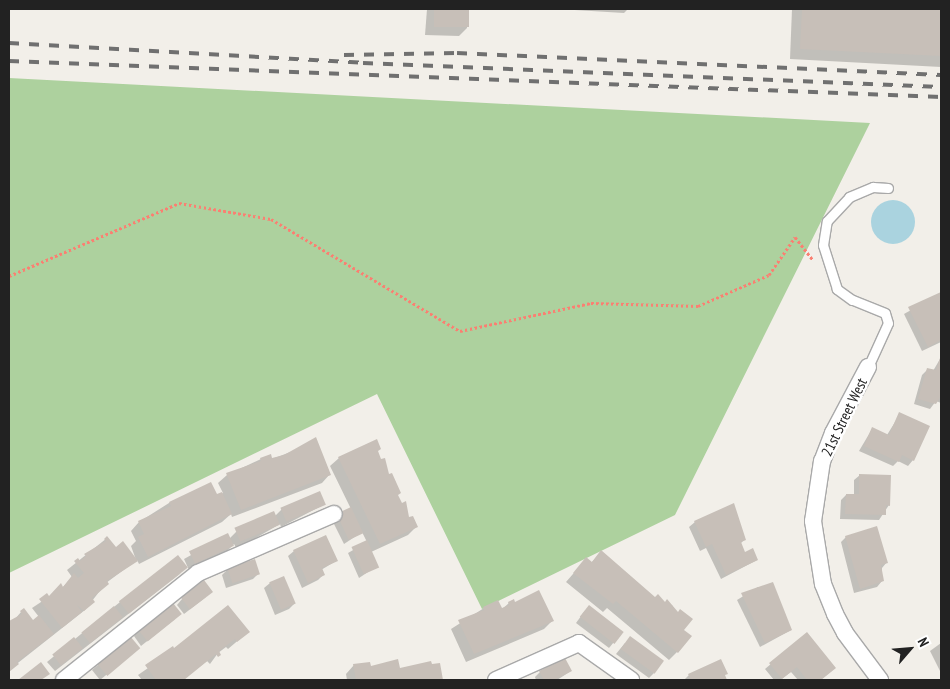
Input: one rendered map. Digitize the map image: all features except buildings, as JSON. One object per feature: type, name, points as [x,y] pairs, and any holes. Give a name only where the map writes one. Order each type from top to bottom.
[{"type":"street","name":"21st Street West","points":[[868,367],[833,433],[815,491],[816,552],[823,584],[835,614],[845,633],[880,680]]},
{"type":"street","points":[[65,680],[198,573],[334,514]]},
{"type":"street","points":[[496,680],[579,644],[631,680]]},
{"type":"lane","points":[[868,367],[888,323],[885,313],[852,300],[837,289],[823,245],[827,221],[849,197],[873,188],[888,188]]},
{"type":"path","points":[[9,276],[179,203],[271,219],[460,331],[591,303],[698,306],[769,275],[795,237],[819,267]]},
{"type":"green space","points":[[9,78],[870,123],[675,515],[482,609],[377,394],[9,573]]},
{"type":"water","points":[[893,200],[905,204],[911,210],[915,222],[911,234],[905,240],[893,244],[881,240],[875,234],[871,222],[875,210],[881,204]]},
{"type":"railway","points":[[9,43],[363,63],[941,87]]},
{"type":"railway","points":[[344,55],[457,53],[941,75]]},
{"type":"railway","points":[[9,61],[941,97]]}]
